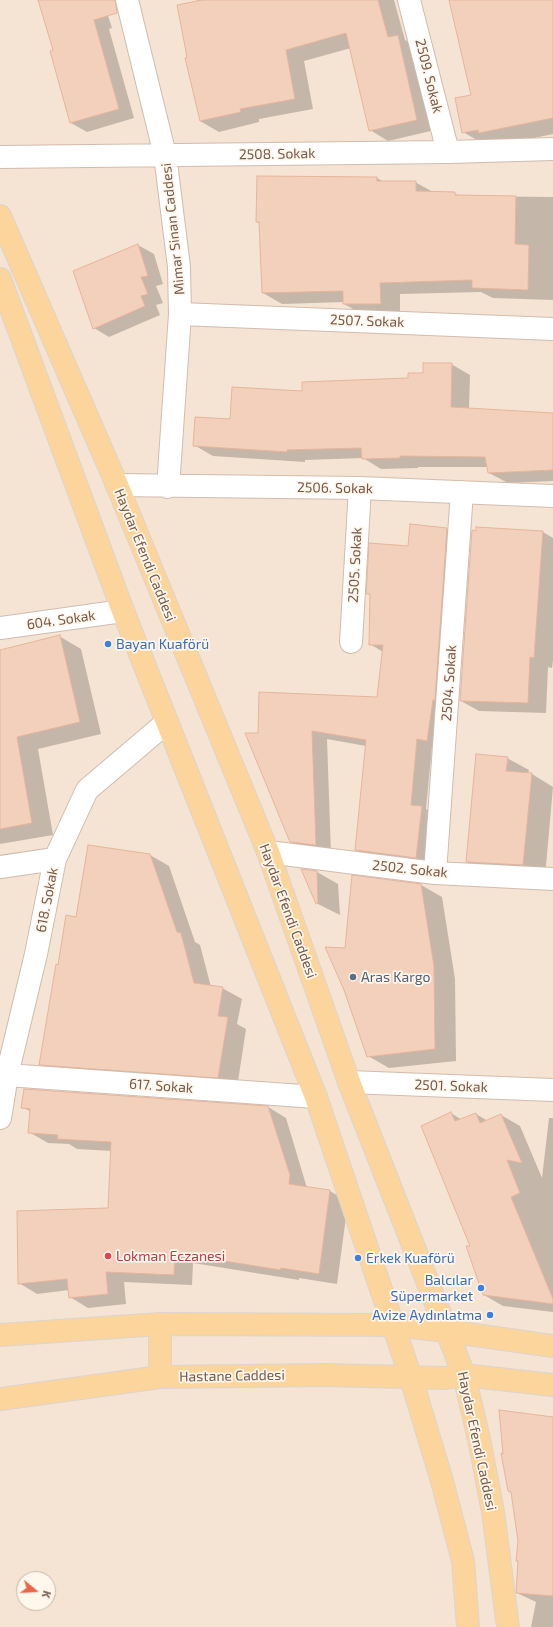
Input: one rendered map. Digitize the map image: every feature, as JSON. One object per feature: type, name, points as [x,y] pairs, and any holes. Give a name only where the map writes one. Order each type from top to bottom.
[{"type":"main road","name":"Haydar Efendi Caddesi","points":[[0,216],[117,485],[268,852],[350,1082],[464,1375],[479,1439],[493,1512],[508,1627]]},
{"type":"main road","points":[[0,279],[123,611],[316,1097],[411,1378],[442,1481],[463,1561],[468,1627]]},
{"type":"main road","points":[[0,1335],[160,1324],[393,1325],[553,1346]]},
{"type":"main road","points":[[160,1324],[160,1377]]},
{"type":"main road","name":"Hastane Caddesi","points":[[0,1399],[160,1377],[324,1375],[446,1378],[464,1375],[553,1385]]},
{"type":"street","name":"Mimar Sinan Caddesi","points":[[127,0],[165,155],[180,266],[180,314],[168,487]]},
{"type":"street","name":"2509. Sokak","points":[[409,0],[448,152]]},
{"type":"street","name":"2508. Sokak","points":[[0,157],[448,152],[553,149]]},
{"type":"street","name":"2507. Sokak","points":[[180,314],[553,329]]},
{"type":"street","name":"2506. Sokak","points":[[117,485],[168,487],[360,488],[553,496]]},
{"type":"street","name":"2505. Sokak","points":[[351,642],[360,488]]},
{"type":"street","name":"2504. Sokak","points":[[435,873],[462,492]]},
{"type":"street","name":"604. Sokak","points":[[0,628],[123,611]]},
{"type":"street","name":"618. Sokak","points":[[0,1118],[3,1075],[36,954],[55,859],[87,790],[166,722]]},
{"type":"street","name":"2502. Sokak","points":[[268,852],[435,873],[553,879]]},
{"type":"street","points":[[0,868],[55,859]]},
{"type":"street","name":"617. Sokak","points":[[3,1075],[316,1097]]},
{"type":"street","name":"2501. Sokak","points":[[350,1082],[553,1090]]},
{"type":"shaded area","points":[[0,0],[553,0],[553,1627],[0,1627]]},
{"type":"building","points":[[38,0],[115,0],[117,13],[94,20],[119,109],[70,123],[50,51],[53,50]]},
{"type":"building","points":[[202,0],[378,0],[388,37],[398,35],[417,120],[369,131],[346,33],[286,50],[295,99],[240,109],[241,112],[200,121],[185,58],[187,57],[177,5]]},
{"type":"building","points":[[449,0],[553,0],[553,118],[479,133],[478,130],[462,133],[455,98],[471,95]]},
{"type":"building","points":[[257,176],[377,177],[377,181],[416,181],[416,191],[455,192],[455,195],[516,196],[515,244],[529,245],[528,290],[472,288],[472,280],[380,283],[381,304],[343,304],[343,291],[262,293],[259,222],[256,222]]},
{"type":"building","points":[[138,244],[148,276],[141,277],[148,294],[141,296],[145,306],[93,329],[73,271]]},
{"type":"building","points":[[423,363],[452,363],[451,407],[553,413],[553,470],[488,473],[485,457],[400,456],[400,458],[362,459],[361,448],[287,450],[287,452],[193,446],[195,417],[230,419],[232,387],[302,391],[302,382],[408,378],[408,373],[423,373]]},
{"type":"building","points":[[410,524],[447,528],[435,700],[433,700],[427,741],[417,739],[411,805],[422,806],[416,858],[355,850],[366,740],[312,731],[316,845],[290,842],[245,733],[258,733],[259,692],[377,697],[383,645],[369,645],[370,594],[366,594],[369,543],[408,546]]},
{"type":"building","points":[[476,527],[543,531],[534,658],[530,657],[528,703],[460,701],[472,530],[476,531]]},
{"type":"building","points":[[60,635],[80,722],[17,737],[32,823],[0,829],[0,650]]},
{"type":"building","points":[[476,754],[508,757],[506,771],[532,773],[523,865],[466,862]]},
{"type":"building","points":[[88,845],[150,854],[177,932],[181,933],[194,983],[223,987],[218,1016],[228,1017],[218,1078],[39,1065],[66,915],[76,917]]},
{"type":"building","points":[[301,869],[317,871],[318,903],[316,904]]},
{"type":"building","points":[[352,875],[421,884],[434,966],[435,1049],[367,1057],[344,990],[325,947],[345,948]]},
{"type":"building","points":[[24,1089],[268,1106],[290,1175],[289,1184],[330,1190],[319,1274],[281,1268],[280,1270],[175,1253],[174,1275],[106,1272],[108,1294],[69,1298],[67,1279],[18,1284],[17,1211],[108,1208],[111,1142],[57,1139],[58,1135],[28,1133],[30,1109],[21,1108]]},
{"type":"building","points":[[451,1112],[455,1121],[476,1113],[480,1123],[501,1114],[522,1163],[507,1160],[520,1193],[511,1197],[553,1299],[553,1304],[483,1295],[466,1246],[470,1246],[421,1126]]},
{"type":"building","points":[[499,1410],[553,1417],[553,1596],[516,1593],[518,1561],[516,1561],[518,1541],[511,1492],[508,1491],[501,1453],[503,1454]]},
{"type":"place","name":"Bayan Kuaförü","points":[[108,644]]},
{"type":"place","name":"Aras Kargo","points":[[353,977]]},
{"type":"place","name":"Lokman Eczanesi","points":[[108,1256]]},
{"type":"place","name":"Erkek Kuaförü","points":[[358,1258]]},
{"type":"place","name":"Balcılar Süpermarket","points":[[481,1288]]},
{"type":"place","name":"Avize Aydınlatma","points":[[490,1315]]}]
